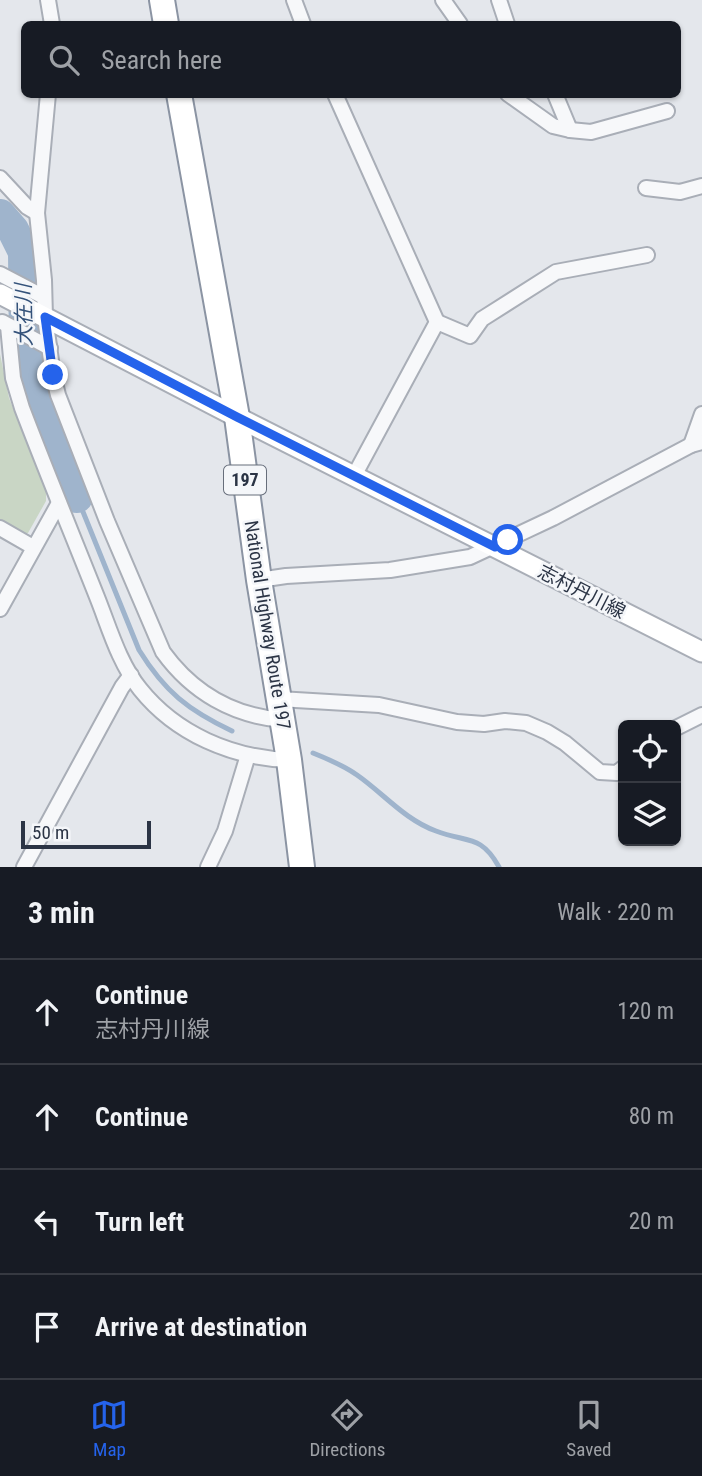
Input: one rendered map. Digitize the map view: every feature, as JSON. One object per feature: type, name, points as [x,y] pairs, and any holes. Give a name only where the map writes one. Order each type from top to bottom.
[{"type":"highway","points":[[162,0],[166,21]]},
{"type":"highway","name":"National Highway Route 197","points":[[180,98],[237,417],[289,760],[302,867]]},
{"type":"street","points":[[48,0],[52,21]]},
{"type":"street","points":[[294,0],[302,21]]},
{"type":"street","points":[[443,0],[458,21]]},
{"type":"street","points":[[499,0],[506,21]]},
{"type":"street","points":[[48,98],[37,213],[43,345],[58,395],[107,521],[163,652],[177,671],[194,687],[215,700],[262,718],[281,710],[379,705],[457,722],[526,723],[565,743],[600,772],[618,772]]},
{"type":"street","points":[[337,98],[437,322],[470,336],[482,319],[556,272],[647,255]]},
{"type":"street","points":[[514,98],[553,126],[591,132],[667,111]]},
{"type":"street","points":[[557,98],[570,130]]},
{"type":"street","points":[[0,178],[27,207],[37,213]]},
{"type":"street","points":[[646,188],[680,192],[702,186]]},
{"type":"street","name":"志村丹川線","points":[[7,287],[237,417],[702,652]]},
{"type":"street","points":[[355,476],[437,322]]},
{"type":"street","points":[[7,325],[43,345]]},
{"type":"street","points":[[7,325],[13,378],[22,408],[116,644],[139,688],[174,721],[215,747],[248,755],[289,760]]},
{"type":"street","points":[[260,580],[390,570],[470,557],[495,547],[696,443],[702,414]]},
{"type":"street","points":[[0,609],[59,503]]},
{"type":"street","points":[[0,528],[33,547]]},
{"type":"street","points":[[24,867],[131,674]]},
{"type":"street","points":[[681,726],[702,715]]},
{"type":"street","points":[[208,867],[225,831],[248,755]]},
{"type":"green space","points":[[0,354],[9,398],[46,491],[46,501],[28,533],[21,536],[0,525]]},
{"type":"waterway","name":"大在川","points":[[0,215],[13,230],[24,252],[25,356],[77,497]]},
{"type":"waterway","points":[[77,497],[139,650],[168,689],[190,707],[232,731]]},
{"type":"waterway","points":[[313,753],[352,771],[414,820],[447,835],[479,844],[499,867]]},
{"type":"route","points":[[53,375],[45,317],[495,547],[508,540]]}]
